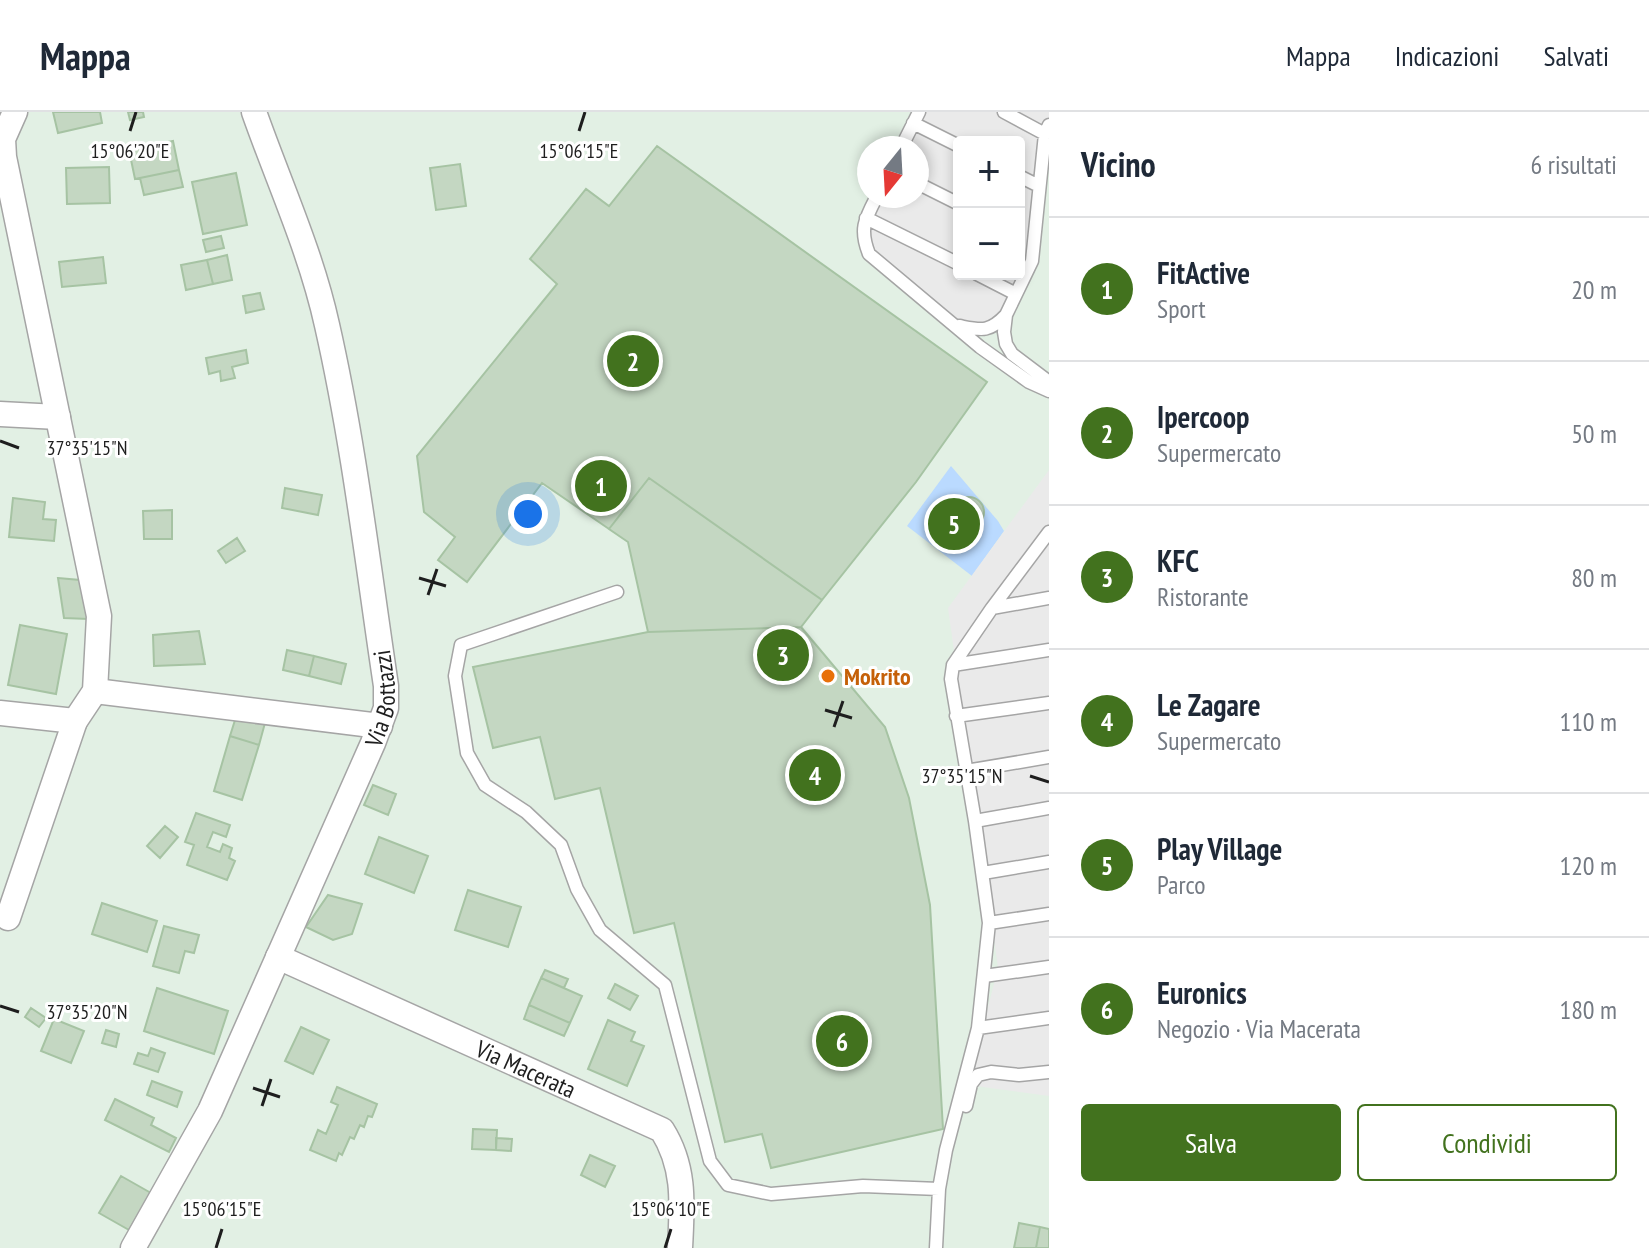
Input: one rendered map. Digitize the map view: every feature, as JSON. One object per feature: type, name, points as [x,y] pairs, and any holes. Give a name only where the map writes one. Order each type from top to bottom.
[{"type":"street","points":[[8,918],[75,721],[95,691],[99,616],[4,157],[2,138],[15,112]]},
{"type":"street","name":"Via Bottazzi","points":[[133,1248],[210,1111],[386,708],[386,686],[349,432],[327,324],[309,258],[254,112]]},
{"type":"street","points":[[0,414],[58,417]]},
{"type":"street","points":[[95,691],[380,726]]},
{"type":"street","points":[[0,713],[75,721]]},
{"type":"street","name":"Via Macerata","points":[[278,957],[662,1130],[672,1146],[681,1176],[680,1248]]},
{"type":"lane","points":[[1004,112],[1047,129],[1031,263],[1006,315],[1004,332],[1012,354],[1049,382]]},
{"type":"lane","points":[[907,136],[916,117],[953,142]]},
{"type":"lane","points":[[1025,179],[1039,186]]},
{"type":"lane","points":[[929,189],[953,201]]},
{"type":"lane","points":[[871,208],[862,238],[869,254],[993,356],[1029,382],[1049,391]]},
{"type":"lane","points":[[866,218],[953,261]]},
{"type":"lane","points":[[1025,238],[1034,242]]},
{"type":"lane","points":[[989,280],[1016,294]]},
{"type":"lane","points":[[956,325],[988,329],[1006,315]]},
{"type":"lane","points":[[936,1248],[939,1189],[978,1028],[989,923],[956,716],[951,679],[953,665],[992,608],[1044,545],[1049,532]]},
{"type":"lane","points":[[617,592],[461,645],[455,676],[467,753],[485,785],[526,812],[561,845],[577,889],[600,930],[665,985],[710,1161],[728,1185],[771,1194],[863,1186],[939,1189]]},
{"type":"lane","points":[[992,608],[1049,598]]},
{"type":"lane","points":[[953,665],[1049,650]]},
{"type":"lane","points":[[956,716],[1049,703]]},
{"type":"lane","points":[[966,771],[1049,757]]},
{"type":"lane","points":[[975,821],[1049,808]]},
{"type":"lane","points":[[983,873],[1049,862]]},
{"type":"lane","points":[[989,923],[1049,914]]},
{"type":"lane","points":[[984,976],[1049,967]]},
{"type":"lane","points":[[978,1028],[1049,1018]]},
{"type":"lane","points":[[939,1189],[953,1152],[971,1084],[978,1075],[991,1072],[1019,1075],[1049,1072]]},
{"type":"shaded area","points":[[919,112],[1049,112],[1034,242],[1025,262],[1025,136],[953,136],[953,280],[1017,280],[997,324],[956,325],[869,254],[866,218],[871,208],[929,208],[929,136],[907,136]]},
{"type":"shaded area","points":[[951,466],[1004,531],[972,576],[907,526]]},
{"type":"shaded area","points":[[1049,470],[1049,1096],[968,1085],[998,968],[948,608]]},
{"type":"building","points":[[53,112],[100,112],[102,123],[58,133]]},
{"type":"building","points":[[128,112],[143,112],[144,117],[130,120]]},
{"type":"building","points":[[173,141],[179,170],[135,179],[129,150]]},
{"type":"building","points":[[657,146],[987,382],[916,482],[822,600],[649,478],[609,529],[542,483],[467,582],[438,560],[455,537],[424,512],[417,456],[557,284],[530,259],[586,189],[609,206]]},
{"type":"building","points":[[460,164],[466,206],[436,210],[430,168]]},
{"type":"building","points":[[109,167],[110,203],[67,204],[66,168]]},
{"type":"building","points":[[179,170],[183,187],[144,195],[140,178]]},
{"type":"building","points":[[236,173],[247,225],[203,234],[192,182]]},
{"type":"building","points":[[221,236],[224,248],[206,252],[203,240]]},
{"type":"building","points":[[227,255],[232,280],[213,284],[207,260]]},
{"type":"building","points":[[103,257],[106,283],[62,287],[59,262]]},
{"type":"building","points":[[207,260],[213,284],[186,290],[181,265]]},
{"type":"building","points":[[260,293],[264,309],[246,313],[243,296]]},
{"type":"building","points":[[246,350],[248,363],[232,367],[235,378],[221,381],[220,371],[209,374],[206,358]]},
{"type":"building","points":[[649,478],[822,600],[801,627],[648,632],[628,542],[609,529]]},
{"type":"building","points":[[285,488],[322,495],[318,515],[282,508]]},
{"type":"building","points":[[969,497],[975,498],[983,506],[983,518],[975,526],[969,527],[963,526],[955,518],[954,512],[955,506],[963,498]]},
{"type":"building","points":[[13,498],[45,502],[43,519],[56,520],[54,541],[9,537]]},
{"type":"building","points":[[172,510],[172,539],[144,539],[143,511]]},
{"type":"building","points":[[237,538],[245,551],[226,563],[218,551]]},
{"type":"building","points":[[58,578],[80,580],[88,619],[64,618]]},
{"type":"building","points":[[20,625],[67,634],[56,694],[8,685]]},
{"type":"building","points":[[801,627],[885,727],[909,798],[930,905],[943,1129],[771,1168],[762,1134],[725,1142],[674,923],[634,933],[600,788],[555,799],[540,737],[493,748],[473,667],[648,632]]},
{"type":"building","points":[[199,631],[205,664],[154,666],[153,635]]},
{"type":"building","points":[[287,650],[314,656],[309,676],[283,670]]},
{"type":"building","points":[[314,656],[346,664],[341,684],[309,676]]},
{"type":"building","points":[[235,720],[265,723],[259,745],[230,736]]},
{"type":"building","points":[[230,736],[259,745],[242,800],[214,791]]},
{"type":"building","points":[[373,785],[396,794],[388,815],[364,805]]},
{"type":"building","points":[[196,813],[230,825],[226,837],[213,832],[207,847],[220,852],[223,844],[232,848],[229,858],[235,861],[227,880],[187,865],[194,845],[185,842]]},
{"type":"building","points":[[165,826],[178,837],[160,858],[147,846]]},
{"type":"building","points":[[379,837],[428,856],[414,893],[365,874]]},
{"type":"building","points":[[468,890],[521,907],[508,947],[455,930]]},
{"type":"building","points":[[328,895],[362,904],[352,934],[333,940],[306,927]]},
{"type":"building","points":[[102,903],[157,921],[147,952],[92,934]]},
{"type":"building","points":[[164,926],[199,935],[194,953],[185,951],[179,973],[153,966]]},
{"type":"building","points":[[545,970],[568,979],[564,988],[541,978]]},
{"type":"building","points":[[541,978],[582,996],[570,1023],[529,1005]]},
{"type":"building","points":[[615,984],[638,996],[630,1010],[608,998]]},
{"type":"building","points":[[157,988],[228,1011],[214,1054],[144,1031]]},
{"type":"building","points":[[529,1005],[570,1023],[564,1036],[524,1019]]},
{"type":"building","points":[[31,1008],[46,1018],[39,1027],[25,1017]]},
{"type":"building","points":[[54,1019],[84,1031],[71,1063],[41,1051]]},
{"type":"building","points":[[608,1020],[635,1032],[631,1041],[644,1046],[627,1086],[588,1069]]},
{"type":"building","points":[[301,1027],[329,1040],[313,1074],[285,1061]]},
{"type":"building","points":[[106,1030],[119,1034],[116,1047],[102,1043]]},
{"type":"building","points":[[151,1048],[165,1053],[158,1072],[134,1064],[138,1053],[148,1056]]},
{"type":"building","points":[[152,1081],[182,1092],[177,1107],[147,1095]]},
{"type":"building","points":[[337,1087],[377,1104],[372,1117],[368,1116],[364,1127],[360,1125],[354,1139],[350,1137],[336,1161],[310,1150],[318,1130],[326,1134],[338,1105],[331,1102]]},
{"type":"building","points":[[115,1099],[154,1118],[151,1125],[176,1138],[169,1152],[105,1120]]},
{"type":"building","points":[[473,1129],[497,1130],[496,1150],[472,1149]]},
{"type":"building","points":[[496,1138],[512,1139],[511,1151],[496,1150]]},
{"type":"building","points":[[590,1155],[615,1166],[605,1187],[581,1175]]},
{"type":"building","points":[[121,1176],[151,1193],[129,1230],[99,1213]]},
{"type":"building","points":[[1019,1223],[1040,1227],[1036,1248],[1014,1248]]},
{"type":"building","points":[[1040,1227],[1049,1229],[1049,1248],[1036,1248]]},
{"type":"place","name":"Ipercoop","points":[[633,361]]},
{"type":"place","name":"FitActive","points":[[601,486]]},
{"type":"place","name":"Play Village","points":[[954,524]]},
{"type":"place","name":"KFC","points":[[783,655]]},
{"type":"place","name":"Mokrito","points":[[828,676]]},
{"type":"place","name":"Le Zagare","points":[[815,775]]},
{"type":"place","name":"Euronics","points":[[842,1041]]}]
